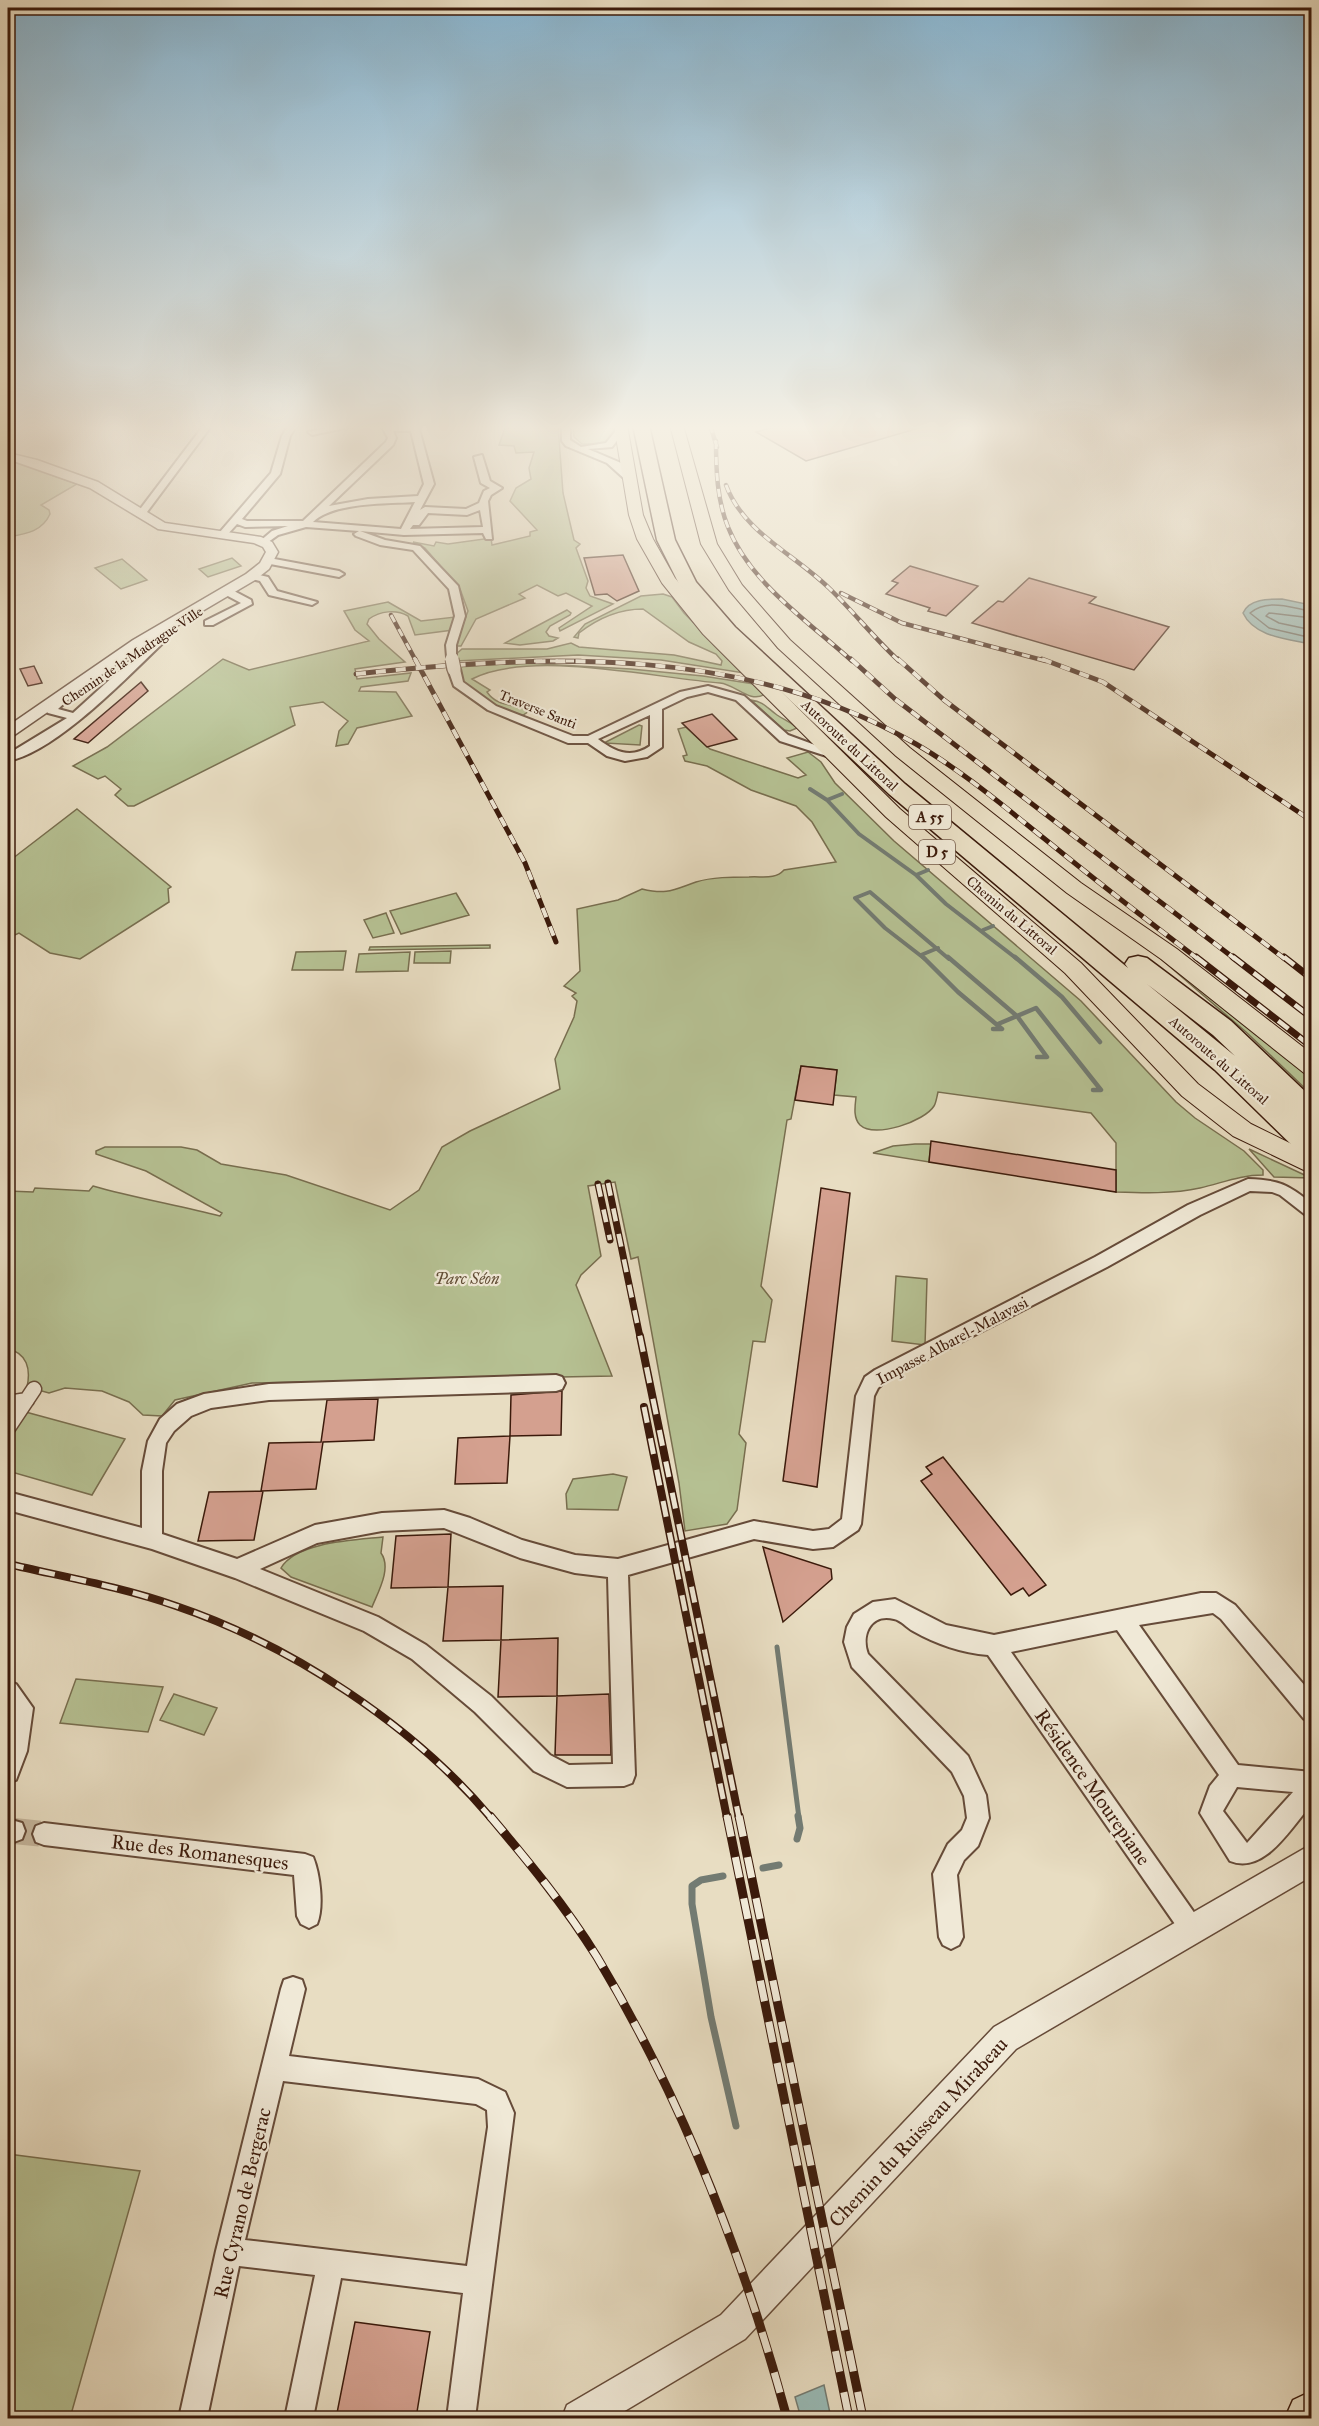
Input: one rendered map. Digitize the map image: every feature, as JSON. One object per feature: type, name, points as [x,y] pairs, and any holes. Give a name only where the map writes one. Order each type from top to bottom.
[{"type":"highway","name":"Autoroute du Littoral","points":[[665,538],[676,564],[703,604],[735,638],[866,762],[1225,1063],[1311,1147]]},
{"type":"highway","name":"Autoroute du Littoral","points":[[681,538],[694,566],[731,612],[767,648],[917,784],[1160,982],[1222,1028],[1311,1115]]},
{"type":"highway","points":[[843,762],[1011,897],[1056,921]]},
{"type":"main road","name":"Chemin du Littoral","points":[[645,538],[670,584],[709,630],[918,836],[1073,968],[1170,1071],[1200,1099],[1242,1130],[1311,1165]]},
{"type":"main road","points":[[707,538],[717,560],[735,587],[772,631],[903,752],[1074,888],[1192,992],[1222,1028]]},
{"type":"main road","points":[[1074,888],[1169,954],[1311,1067]]},
{"type":"street","points":[[263,538],[269,540],[281,552],[273,561]]},
{"type":"street","points":[[269,540],[273,538]]},
{"type":"street","name":"Traverse Santi","points":[[371,538],[383,543],[414,547],[439,570],[454,588],[460,616],[452,645],[456,680],[462,687],[503,713],[572,740],[590,738],[694,691],[719,690],[740,698],[784,738],[843,762]]},
{"type":"street","points":[[273,561],[339,574]]},
{"type":"street","name":"Chemin de la Madrague Ville","points":[[8,741],[121,668],[161,630],[230,593],[255,577],[273,561]]},
{"type":"street","points":[[255,577],[264,579],[273,593],[312,602]]},
{"type":"street","name":"Chemin de la Madrague Ville","points":[[8,733],[161,630],[255,577]]},
{"type":"street","points":[[209,623],[247,604],[230,593]]},
{"type":"street","points":[[8,758],[27,750],[77,717],[121,668],[165,635],[161,630]]},
{"type":"street","points":[[77,717],[52,711],[54,705],[77,685],[107,667],[121,668]]},
{"type":"street","name":"Traverse Santi","points":[[590,738],[613,755],[621,757],[650,753],[656,747],[656,707]]},
{"type":"street","points":[[770,727],[789,735],[811,730]]},
{"type":"street","name":"Impasse Albarel-Malavasi","points":[[618,1568],[754,1530],[813,1540],[834,1538],[851,1524],[865,1396],[871,1383],[881,1376],[1101,1262],[1194,1210],[1248,1185],[1273,1186],[1286,1191],[1311,1214]]},
{"type":"street","points":[[152,1540],[152,1471],[157,1441],[167,1425],[184,1410],[210,1400],[269,1392],[556,1383]]},
{"type":"street","points":[[8,1403],[31,1394],[8,1428]]},
{"type":"street","points":[[8,1501],[152,1540],[237,1569],[371,1624],[419,1652],[483,1704],[542,1763],[567,1776],[624,1775],[618,1568],[575,1564],[520,1549],[463,1524],[444,1519],[382,1522],[315,1533],[237,1569]]},
{"type":"street","points":[[951,1936],[945,1874],[956,1852],[970,1838],[978,1818],[975,1795],[960,1764],[859,1660],[854,1642],[856,1629],[867,1614],[882,1607],[898,1609],[941,1635],[974,1644],[994,1645],[1201,1603],[1216,1604],[1228,1612],[1311,1711]]},
{"type":"street","points":[[1122,1619],[1232,1775],[1311,1785]]},
{"type":"street","name":"Résidence Mourepiane","points":[[994,1645],[1192,1929]]},
{"type":"street","points":[[8,1692],[22,1708],[16,1751],[8,1772]]},
{"type":"street","points":[[1232,1775],[1218,1794],[1211,1813],[1238,1852],[1247,1854],[1255,1851],[1311,1785]]},
{"type":"street","name":"Rue des Romanesques","points":[[44,1834],[305,1865],[309,1916]]},
{"type":"street","name":"Chemin du Ruisseau Mirabeau","points":[[580,2418],[733,2327],[1005,2038],[1295,1870],[1311,1858]]},
{"type":"street","name":"Rue Cyrano de Bergerac","points":[[194,2418],[229,2251],[293,1989]]},
{"type":"street","points":[[274,2067],[478,2092],[496,2101],[501,2113],[501,2127],[478,2281],[462,2418]]},
{"type":"street","points":[[229,2251],[478,2281]]},
{"type":"street","points":[[299,2418],[331,2263]]},
{"type":"green space","points":[[491,538],[492,545],[521,538],[574,538],[580,544],[576,548],[588,581],[586,588],[590,596],[613,604],[560,631],[559,628],[592,606],[566,593],[558,596],[537,585],[519,594],[525,598],[476,619],[461,646],[455,646],[468,611],[460,589],[425,548],[413,542],[434,546],[436,542],[448,544]]},
{"type":"green space","points":[[232,558],[241,566],[208,577],[199,569]]},
{"type":"green space","points":[[122,559],[147,580],[121,589],[95,568]]},
{"type":"green space","points":[[663,594],[672,597],[684,613],[744,673],[661,660],[578,655],[456,661],[455,655],[462,649],[547,649],[571,643],[579,647],[674,655],[721,665],[722,661],[716,654],[689,642],[643,609],[626,611],[601,619],[579,633],[578,638],[574,637],[585,624],[641,596]]},
{"type":"green space","points":[[388,602],[421,621],[455,617],[453,630],[415,635],[408,616],[398,612],[378,614],[369,619],[367,624],[379,639],[405,662],[355,669],[357,679],[411,673],[408,681],[361,687],[359,691],[396,692],[412,716],[357,728],[348,744],[336,746],[339,731],[348,721],[323,702],[290,707],[295,725],[134,806],[128,806],[115,795],[121,789],[105,776],[98,779],[73,766],[107,747],[223,659],[249,670],[369,641],[355,630],[344,611]]},
{"type":"green space","points":[[567,610],[571,613],[570,615],[550,626],[546,632],[549,636],[558,638],[553,641],[520,645],[505,643]]},
{"type":"green space","points":[[523,663],[703,676],[754,684],[765,694],[754,697],[720,683],[558,666],[526,666],[496,670],[472,679],[490,690],[487,692],[496,701],[529,711],[519,718],[494,707],[460,680],[457,667]]},
{"type":"green space","points":[[751,700],[762,704],[797,728],[790,731],[784,730]]},
{"type":"green space","points":[[639,725],[642,726],[640,745],[604,743]]},
{"type":"green space","name":"Parc Séon","points":[[686,727],[710,749],[798,778],[806,775],[787,758],[808,752],[821,762],[835,783],[894,841],[1081,1001],[1176,1102],[1195,1118],[1244,1151],[1263,1170],[1263,1175],[1179,1191],[1116,1192],[1116,1143],[1091,1113],[938,1092],[934,1106],[921,1117],[888,1129],[867,1129],[856,1119],[856,1097],[834,1095],[837,1070],[801,1066],[791,1119],[787,1120],[761,1286],[772,1300],[765,1342],[753,1341],[739,1434],[746,1443],[737,1510],[727,1524],[685,1531],[679,1483],[638,1257],[631,1259],[615,1182],[588,1186],[601,1256],[581,1275],[576,1285],[612,1376],[252,1383],[175,1400],[162,1416],[143,1415],[129,1402],[102,1391],[65,1388],[49,1393],[27,1387],[26,1363],[20,1354],[8,1349],[8,1191],[33,1192],[35,1188],[89,1191],[93,1186],[220,1216],[222,1213],[146,1171],[96,1154],[96,1151],[105,1147],[181,1147],[197,1150],[221,1164],[286,1175],[390,1210],[419,1190],[442,1147],[470,1131],[560,1089],[555,1059],[574,1017],[577,1001],[572,996],[576,993],[564,986],[580,971],[577,909],[618,900],[642,889],[658,892],[670,891],[709,879],[772,876],[784,870],[836,862],[812,822],[796,806],[751,790],[707,766],[685,761],[683,756],[687,755],[678,729]]},
{"type":"green space","points":[[77,809],[171,887],[168,889],[169,902],[80,959],[50,953],[19,933],[8,938],[8,862]]},
{"type":"green space","points":[[456,893],[469,915],[401,934],[390,911]]},
{"type":"green space","points":[[386,913],[394,933],[373,938],[364,920]]},
{"type":"green space","points":[[1119,923],[1311,1077],[1311,1094],[1246,1032]]},
{"type":"green space","points":[[490,945],[490,948],[369,950],[370,947]]},
{"type":"green space","points":[[346,951],[343,970],[292,970],[296,952]]},
{"type":"green space","points":[[451,951],[450,963],[414,963],[415,952]]},
{"type":"green space","points":[[410,952],[408,971],[356,972],[359,954]]},
{"type":"green space","points":[[931,1144],[929,1162],[873,1153],[893,1146]]},
{"type":"green space","points":[[1249,1149],[1311,1178],[1274,1177]]},
{"type":"green space","points":[[896,1276],[927,1279],[925,1345],[892,1341]]},
{"type":"green space","points":[[22,1411],[125,1439],[92,1495],[8,1471],[8,1433]]},
{"type":"green space","points":[[613,1474],[627,1477],[618,1510],[567,1509],[566,1494],[573,1479]]},
{"type":"green space","points":[[383,1537],[381,1553],[385,1573],[372,1607],[291,1577],[281,1568],[289,1559],[312,1548],[342,1541]]},
{"type":"green space","points":[[76,1679],[163,1687],[148,1732],[60,1723]]},
{"type":"green space","points":[[174,1694],[217,1708],[204,1735],[160,1720]]},
{"type":"green space","points":[[8,2154],[140,2171],[70,2418],[8,2418]]},
{"type":"water","points":[[1282,599],[1311,605],[1311,644],[1263,632],[1248,621],[1243,613],[1254,602]]},
{"type":"water","points":[[824,2385],[831,2418],[801,2418],[795,2397]]},
{"type":"building","points":[[623,555],[639,591],[617,601],[607,594],[595,595],[584,558]]},
{"type":"building","points":[[910,566],[978,586],[946,616],[928,611],[930,608],[886,594],[898,583],[892,581]]},
{"type":"building","points":[[1029,578],[1096,597],[1089,603],[1169,627],[1134,670],[972,623],[998,601],[1003,602]]},
{"type":"building","points":[[34,666],[42,683],[28,686],[20,669]]},
{"type":"building","points":[[141,682],[148,691],[88,743],[74,739]]},
{"type":"building","points":[[712,714],[737,739],[707,747],[682,723]]},
{"type":"building","points":[[801,1066],[837,1070],[833,1105],[795,1100]]},
{"type":"building","points":[[931,1141],[1116,1170],[1116,1192],[929,1162]]},
{"type":"building","points":[[821,1188],[850,1193],[817,1487],[783,1481]]},
{"type":"building","points":[[562,1391],[561,1435],[510,1436],[511,1395]]},
{"type":"building","points":[[378,1399],[374,1440],[323,1442],[316,1489],[261,1491],[269,1443],[321,1442],[327,1400]]},
{"type":"building","points":[[510,1436],[507,1483],[455,1484],[458,1438]]},
{"type":"building","points":[[943,1457],[1046,1585],[1029,1596],[1023,1588],[1011,1595],[921,1481],[932,1474],[926,1467]]},
{"type":"building","points":[[263,1491],[254,1540],[198,1541],[209,1492]]},
{"type":"building","points":[[451,1534],[448,1587],[391,1588],[396,1536]]},
{"type":"building","points":[[763,1547],[831,1569],[832,1579],[783,1622]]},
{"type":"building","points":[[503,1586],[501,1640],[443,1641],[448,1587]]},
{"type":"building","points":[[558,1638],[557,1696],[498,1697],[501,1640]]},
{"type":"building","points":[[609,1694],[611,1755],[555,1755],[557,1696]]},
{"type":"building","points":[[355,2322],[430,2332],[416,2418],[336,2418]]},
{"type":"waterway","points":[[810,789],[827,800]]},
{"type":"waterway","points":[[827,800],[842,794]]},
{"type":"waterway","points":[[827,800],[859,834],[916,875]]},
{"type":"waterway","points":[[916,875],[928,870]]},
{"type":"waterway","points":[[916,875],[946,904],[1017,959]]},
{"type":"waterway","points":[[925,959],[885,928],[855,898],[870,892],[937,949]]},
{"type":"waterway","points":[[983,930],[993,926]]},
{"type":"waterway","points":[[921,955],[937,949]]},
{"type":"waterway","points":[[937,949],[949,959]]},
{"type":"waterway","points":[[948,957],[1017,1016]]},
{"type":"waterway","points":[[1015,957],[1062,997],[1100,1042]]},
{"type":"waterway","points":[[925,959],[958,992],[1002,1029],[993,1029]]},
{"type":"waterway","points":[[1017,1016],[1036,1008],[1101,1090],[1093,1090]]},
{"type":"waterway","points":[[998,1024],[1017,1016]]},
{"type":"waterway","points":[[1017,1016],[1047,1057],[1037,1057]]},
{"type":"waterway","points":[[777,1647],[799,1818]]},
{"type":"waterway","points":[[797,1839],[800,1828],[798,1816]]},
{"type":"waterway","points":[[763,1868],[779,1865]]},
{"type":"waterway","points":[[723,1876],[701,1880],[692,1886],[692,1904],[711,2017],[736,2126]]},
{"type":"tunnel","points":[[14,1831],[44,1834]]},
{"type":"railway","points":[[734,538],[751,566],[766,584],[852,661]]},
{"type":"railway","points":[[768,538],[829,588],[899,661]]},
{"type":"railway","points":[[841,593],[902,623],[1046,661]]},
{"type":"railway","points":[[391,615],[416,661]]},
{"type":"railway","points":[[415,659],[420,668]]},
{"type":"railway","points":[[851,659],[895,699],[1235,959]]},
{"type":"railway","points":[[898,659],[944,700],[1285,959]]},
{"type":"railway","points":[[1042,659],[1103,682],[1312,821]]},
{"type":"railway","points":[[534,661],[571,661]]},
{"type":"railway","points":[[420,668],[571,661]]},
{"type":"railway","points":[[571,661],[581,661]]},
{"type":"railway","points":[[571,661],[643,664],[713,673],[783,688],[850,712],[916,744],[985,791],[1105,888],[1198,959]]},
{"type":"railway","points":[[356,674],[420,668]]},
{"type":"railway","points":[[420,668],[525,863],[556,942]]},
{"type":"railway","points":[[1196,957],[1312,1047]]},
{"type":"railway","points":[[1233,957],[1312,1018]]},
{"type":"railway","points":[[1284,957],[1312,979]]},
{"type":"railway","points":[[608,1183],[640,1337]]},
{"type":"railway","points":[[598,1184],[610,1240]]},
{"type":"railway","points":[[640,1336],[739,1818]]},
{"type":"railway","points":[[644,1407],[727,1818]]},
{"type":"railway","points":[[8,1564],[156,1599],[219,1622],[263,1642],[306,1666],[387,1720],[425,1751],[491,1818]]},
{"type":"railway","points":[[490,1816],[585,1938],[628,2011],[656,2066],[708,2181],[730,2239],[751,2298],[787,2418]]},
{"type":"railway","points":[[727,1816],[849,2418]]},
{"type":"railway","points":[[739,1816],[863,2418]]}]
